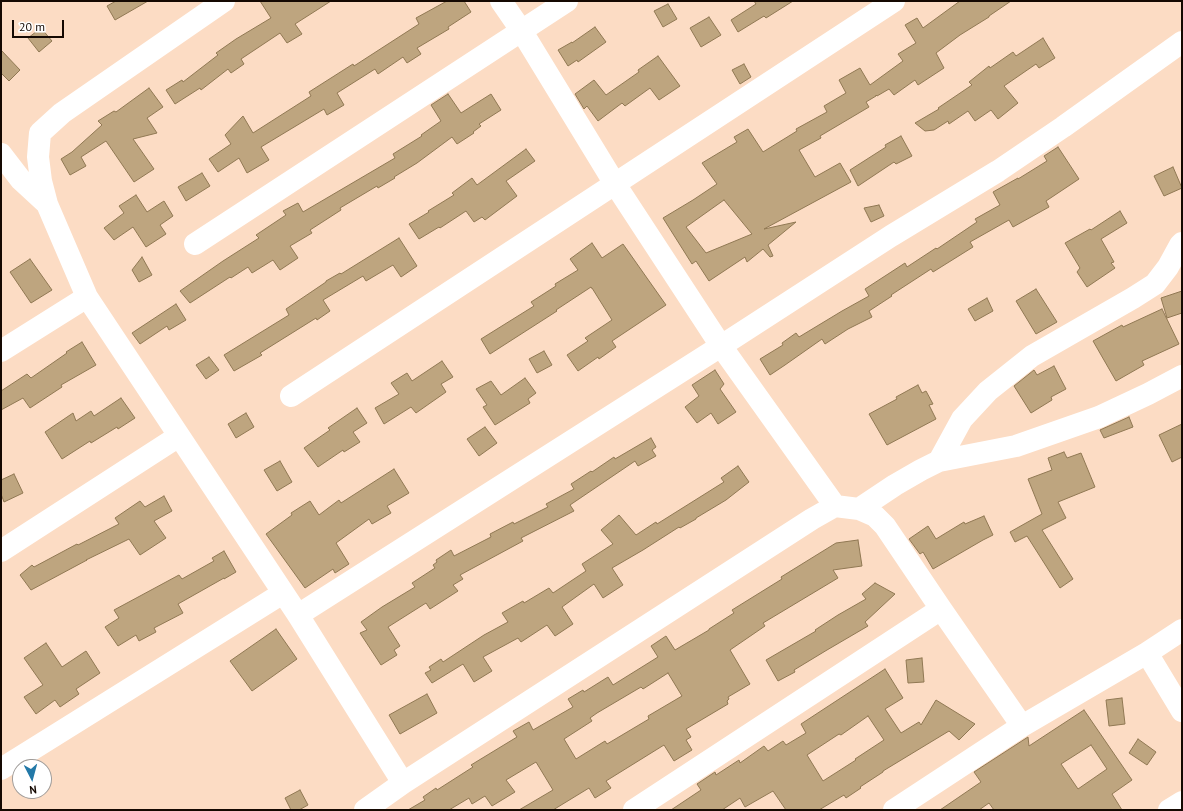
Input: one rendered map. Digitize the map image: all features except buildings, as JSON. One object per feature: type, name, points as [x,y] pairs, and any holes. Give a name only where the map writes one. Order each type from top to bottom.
[{"type":"street","points":[[224,1],[62,114],[40,132],[38,156],[41,181],[47,204],[86,297],[298,615],[403,783]]},
{"type":"street","points":[[501,1],[521,30],[615,184],[721,346],[835,506]]},
{"type":"street","points":[[195,244],[567,1]]},
{"type":"street","points":[[291,396],[894,1]]},
{"type":"street","points":[[298,615],[891,236],[998,171],[1182,42]]},
{"type":"street","points":[[1,154],[21,180],[47,204]]},
{"type":"street","points":[[939,462],[962,419],[988,391],[1032,356],[1155,284],[1168,267],[1182,243]]},
{"type":"street","points":[[1,351],[86,297]]},
{"type":"street","points":[[859,509],[895,485],[921,470],[939,462],[1016,446],[1098,417],[1148,394],[1182,376]]},
{"type":"street","points":[[1,551],[180,436]]},
{"type":"street","points":[[365,810],[403,783],[812,519],[835,506],[859,509],[875,516],[885,526],[940,609],[1022,726]]},
{"type":"street","points":[[1,769],[283,593]]},
{"type":"street","points":[[634,810],[940,609]]},
{"type":"street","points":[[894,810],[1022,726],[1147,654],[1182,630]]},
{"type":"street","points":[[1147,654],[1182,711]]},
{"type":"street","points":[[1168,810],[1182,802]]}]
